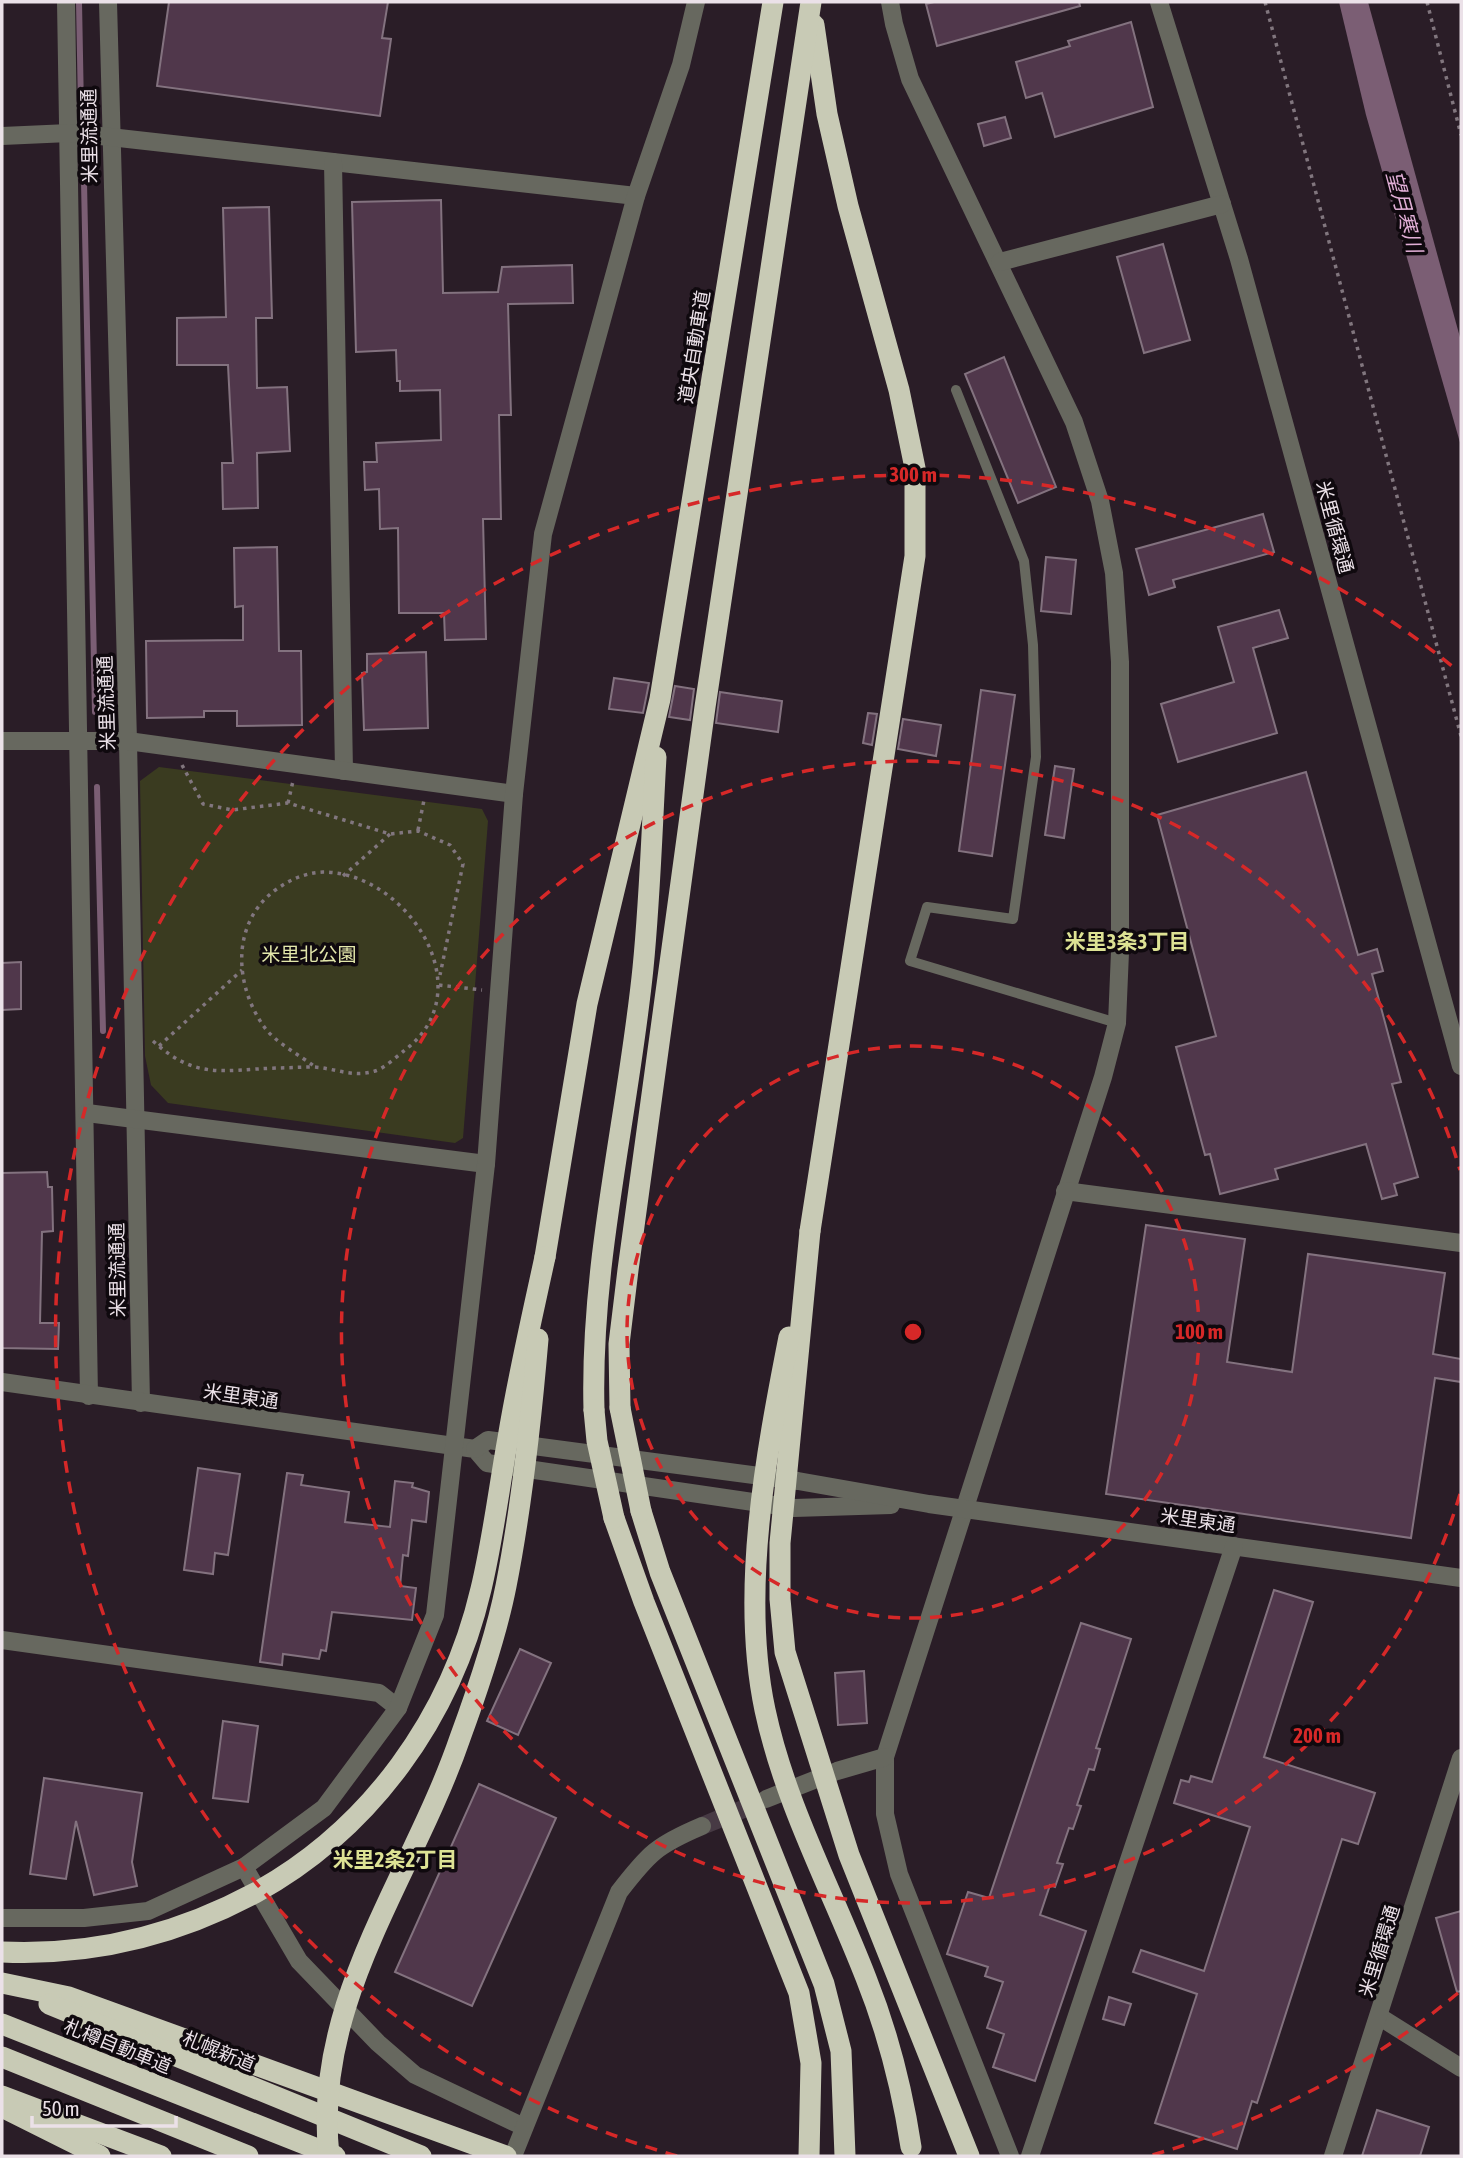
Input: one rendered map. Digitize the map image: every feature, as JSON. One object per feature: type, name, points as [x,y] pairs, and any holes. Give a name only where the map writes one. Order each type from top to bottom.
[{"type":"highway","name":"道央自動車道","points":[[660,699],[773,2]]},
{"type":"highway","points":[[811,2],[705,707],[628,1270],[620,1344],[620,1408],[640,1511],[660,1572],[824,1984],[841,2052],[845,2156]]},
{"type":"highway","points":[[811,2],[827,114],[842,180],[899,390],[915,468],[915,556],[810,1231],[778,1395],[759,1533],[754,1602],[757,1658],[765,1710],[779,1762],[823,1878],[867,1979],[901,2079],[912,2156]]},
{"type":"highway","points":[[329,2156],[326,2125],[328,2076],[348,1995],[370,1938],[459,1741],[506,1587],[535,1381],[545,1257],[587,1004],[660,699]]},
{"type":"highway","points":[[660,699],[643,968],[599,1266],[592,1349],[597,1441],[614,1518],[644,1602],[799,1993],[811,2063],[809,2156]]},
{"type":"highway","points":[[2,1952],[76,1951],[114,1944],[152,1936],[227,1908],[295,1870],[358,1815],[390,1780],[434,1715],[453,1673],[481,1590],[520,1371],[545,1257]]},
{"type":"highway","points":[[805,1259],[796,1398],[780,1543],[785,1652],[849,1855],[970,2156]]},
{"type":"highway","name":"札幌新道","points":[[2,1983],[50,1991],[506,2156]]},
{"type":"highway","name":"札幌新道","points":[[2,1983],[120,2035],[421,2156]]},
{"type":"highway","name":"札樽自動車道","points":[[2,2024],[335,2156]]},
{"type":"highway","points":[[2,2057],[248,2156]]},
{"type":"highway","points":[[2,2096],[161,2156]]},
{"type":"highway","points":[[2,2107],[100,2156]]},
{"type":"highway","points":[[2,2120],[64,2156]]},
{"type":"street","name":"米里流通通","points":[[66,2],[89,1396]]},
{"type":"street","name":"米里流通通","points":[[108,2],[128,741],[141,1403]]},
{"type":"street","points":[[2,1918],[84,1918],[148,1911],[244,1867],[324,1808],[398,1708],[435,1615],[486,1164],[514,794],[543,534],[636,196],[681,65],[696,2]]},
{"type":"street","points":[[890,2],[910,79],[1000,262],[1074,422],[1100,501],[1114,573],[1120,662],[1120,951],[1117,1023],[885,1757],[884,1814],[899,1874],[1010,2156]]},
{"type":"street","name":"米里循環通","points":[[1159,2],[1222,205],[1461,1066]]},
{"type":"street","points":[[2,136],[69,133],[636,196]]},
{"type":"street","points":[[333,162],[344,771]]},
{"type":"street","points":[[1000,262],[1222,205]]},
{"type":"street","points":[[2,741],[128,741],[514,794]]},
{"type":"street","points":[[86,1113],[486,1164]]},
{"type":"street","points":[[1065,1191],[1461,1243]]},
{"type":"street","name":"米里東通","points":[[2,1382],[454,1447],[475,1449],[488,1440],[798,1481],[929,1504],[1461,1578]]},
{"type":"street","name":"米里東通","points":[[475,1449],[487,1463],[794,1508],[929,1504]]},
{"type":"street","points":[[1030,2156],[1234,1546]]},
{"type":"street","points":[[2,1640],[379,1693],[398,1708]]},
{"type":"street","points":[[766,1800],[837,1771],[885,1757]]},
{"type":"street","name":"米里循環通","points":[[1333,2156],[1380,2017],[1461,1758]]},
{"type":"street","points":[[513,2156],[619,1892],[641,1862],[662,1843],[702,1826]]},
{"type":"street","points":[[244,1867],[299,1961],[378,2043],[415,2075],[524,2127]]},
{"type":"street","points":[[1380,2017],[1461,2068]]},
{"type":"lane","points":[[956,390],[1024,561],[1033,645],[1036,757],[1013,919],[927,907],[910,961],[1117,1023]]},
{"type":"path","points":[[1265,2],[1461,736]]},
{"type":"path","points":[[1427,2],[1461,135]]},
{"type":"path","points":[[149,1037],[169,1057],[201,1070],[315,1067],[351,1075],[378,1071],[419,1039],[436,1007],[464,864],[450,845],[418,831],[390,834],[288,803],[232,810],[204,804],[181,764]]},
{"type":"path","points":[[288,803],[293,781]]},
{"type":"path","points":[[418,831],[424,798]]},
{"type":"path","points":[[344,876],[390,834]]},
{"type":"path","points":[[315,1067],[266,1029],[248,996],[243,970],[241,940],[247,924],[265,898],[291,878],[323,872],[379,888],[405,910],[429,944],[440,977]]},
{"type":"path","points":[[159,1046],[243,970]]},
{"type":"path","points":[[439,985],[483,990]]},
{"type":"green space","name":"米里北公園","points":[[159,767],[482,809],[488,821],[463,1138],[455,1143],[168,1103],[151,1085],[145,1056],[140,781]]},
{"type":"water","name":"望月寒川","points":[[1339,2],[1368,2],[1461,341],[1461,446],[1366,115]]},
{"type":"building","points":[[169,2],[388,2],[382,38],[391,39],[380,116],[157,86]]},
{"type":"building","points":[[1079,2],[1080,6],[937,46],[926,4]]},
{"type":"building","points":[[1131,22],[1153,107],[1055,137],[1042,93],[1026,98],[1016,62],[1070,46],[1068,41]]},
{"type":"building","points":[[1005,117],[1011,138],[984,146],[978,124]]},
{"type":"building","points":[[441,200],[443,293],[498,292],[502,267],[572,265],[573,303],[508,304],[511,415],[499,415],[501,519],[483,519],[486,639],[445,640],[444,613],[399,613],[398,528],[380,529],[379,489],[365,490],[364,462],[377,462],[376,443],[441,440],[440,390],[400,391],[396,350],[356,352],[352,202]]},
{"type":"building","points":[[269,207],[272,318],[256,318],[257,388],[287,387],[290,451],[257,453],[258,508],[223,509],[222,463],[233,463],[228,365],[177,365],[177,318],[226,317],[223,208]]},
{"type":"building","points":[[1163,244],[1190,340],[1144,353],[1117,257]]},
{"type":"building","points":[[1004,357],[1056,487],[1018,503],[965,374]]},
{"type":"building","points":[[1263,514],[1274,552],[1173,580],[1175,587],[1149,595],[1136,549]]},
{"type":"building","points":[[277,547],[279,651],[301,651],[302,725],[237,726],[237,711],[204,711],[204,717],[147,718],[146,641],[243,640],[243,606],[235,607],[234,548]]},
{"type":"building","points":[[1046,557],[1076,560],[1071,614],[1041,611]]},
{"type":"building","points":[[1279,610],[1288,638],[1253,648],[1277,733],[1178,762],[1161,704],[1234,682],[1218,627]]},
{"type":"building","points":[[426,652],[428,728],[364,730],[362,673],[367,672],[367,654]]},
{"type":"building","points":[[614,678],[649,683],[643,713],[609,709]]},
{"type":"building","points":[[675,686],[694,689],[690,720],[669,717]]},
{"type":"building","points":[[981,690],[1015,695],[992,856],[959,851]]},
{"type":"building","points":[[720,692],[782,701],[778,732],[716,723]]},
{"type":"building","points":[[868,713],[877,714],[872,745],[863,743]]},
{"type":"building","points":[[903,719],[941,725],[936,756],[898,749]]},
{"type":"building","points":[[1055,766],[1074,769],[1064,838],[1045,835]]},
{"type":"building","points":[[1306,772],[1358,955],[1377,949],[1383,971],[1372,974],[1401,1082],[1392,1084],[1418,1177],[1394,1184],[1397,1195],[1382,1199],[1366,1144],[1275,1169],[1278,1179],[1220,1194],[1210,1154],[1205,1155],[1176,1047],[1216,1036],[1157,815]]},
{"type":"building","points":[[21,962],[21,1009],[2,1010],[2,963]]},
{"type":"building","points":[[47,1172],[48,1187],[52,1187],[53,1231],[42,1232],[40,1323],[59,1323],[58,1349],[2,1348],[2,1173]]},
{"type":"building","points":[[1146,1225],[1245,1239],[1227,1362],[1292,1372],[1308,1254],[1445,1273],[1433,1354],[1461,1359],[1461,1382],[1435,1378],[1411,1538],[1106,1494]]},
{"type":"building","points":[[198,1468],[240,1474],[228,1555],[215,1553],[213,1574],[184,1570]]},
{"type":"building","points":[[287,1473],[303,1475],[301,1485],[349,1492],[345,1522],[390,1527],[395,1481],[413,1483],[412,1487],[429,1492],[426,1522],[412,1520],[408,1556],[403,1555],[400,1586],[416,1588],[412,1620],[332,1612],[326,1651],[321,1650],[319,1659],[283,1654],[282,1665],[260,1662]]},
{"type":"building","points":[[1274,1590],[1313,1602],[1264,1757],[1375,1793],[1358,1844],[1342,1839],[1257,2103],[1252,2101],[1237,2149],[1155,2123],[1197,1994],[1133,1972],[1141,1950],[1204,1971],[1250,1827],[1174,1803],[1181,1780],[1189,1782],[1191,1776],[1212,1782]]},
{"type":"building","points":[[1081,1623],[1131,1639],[1096,1748],[1100,1749],[1094,1770],[1089,1769],[1077,1805],[1081,1806],[1073,1829],[1069,1828],[1057,1863],[1063,1864],[1055,1887],[1050,1885],[1040,1915],[1086,1931],[1035,2081],[993,2067],[1004,2034],[987,2028],[1003,1982],[985,1976],[988,1967],[947,1954],[968,1892],[989,1898]]},
{"type":"building","points":[[520,1649],[551,1663],[518,1735],[487,1721]]},
{"type":"building","points":[[864,1671],[867,1723],[838,1725],[835,1673]]},
{"type":"building","points":[[223,1721],[258,1726],[248,1802],[213,1798]]},
{"type":"building","points":[[44,1778],[142,1793],[132,1862],[137,1886],[94,1895],[76,1821],[66,1879],[30,1874]]},
{"type":"building","points":[[479,1784],[556,1818],[472,2006],[395,1972]]},
{"type":"building","points":[[1461,1911],[1461,1991],[1457,1992],[1436,1918]]},
{"type":"building","points":[[1109,1997],[1131,2004],[1124,2025],[1103,2019]]},
{"type":"building","points":[[1377,2110],[1429,2127],[1420,2156],[1362,2156]]},
{"type":"waterway","points":[[79,2],[81,109]]},
{"type":"waterway","points":[[84,182],[95,712]]},
{"type":"waterway","points":[[97,787],[103,1031]]},
{"type":"tunnel","points":[[702,1826],[763,1801]]},
{"type":"district","name":"米里3条3丁目","points":[[1127,942]]},
{"type":"district","name":"米里2条2丁目","points":[[395,1860]]}]
